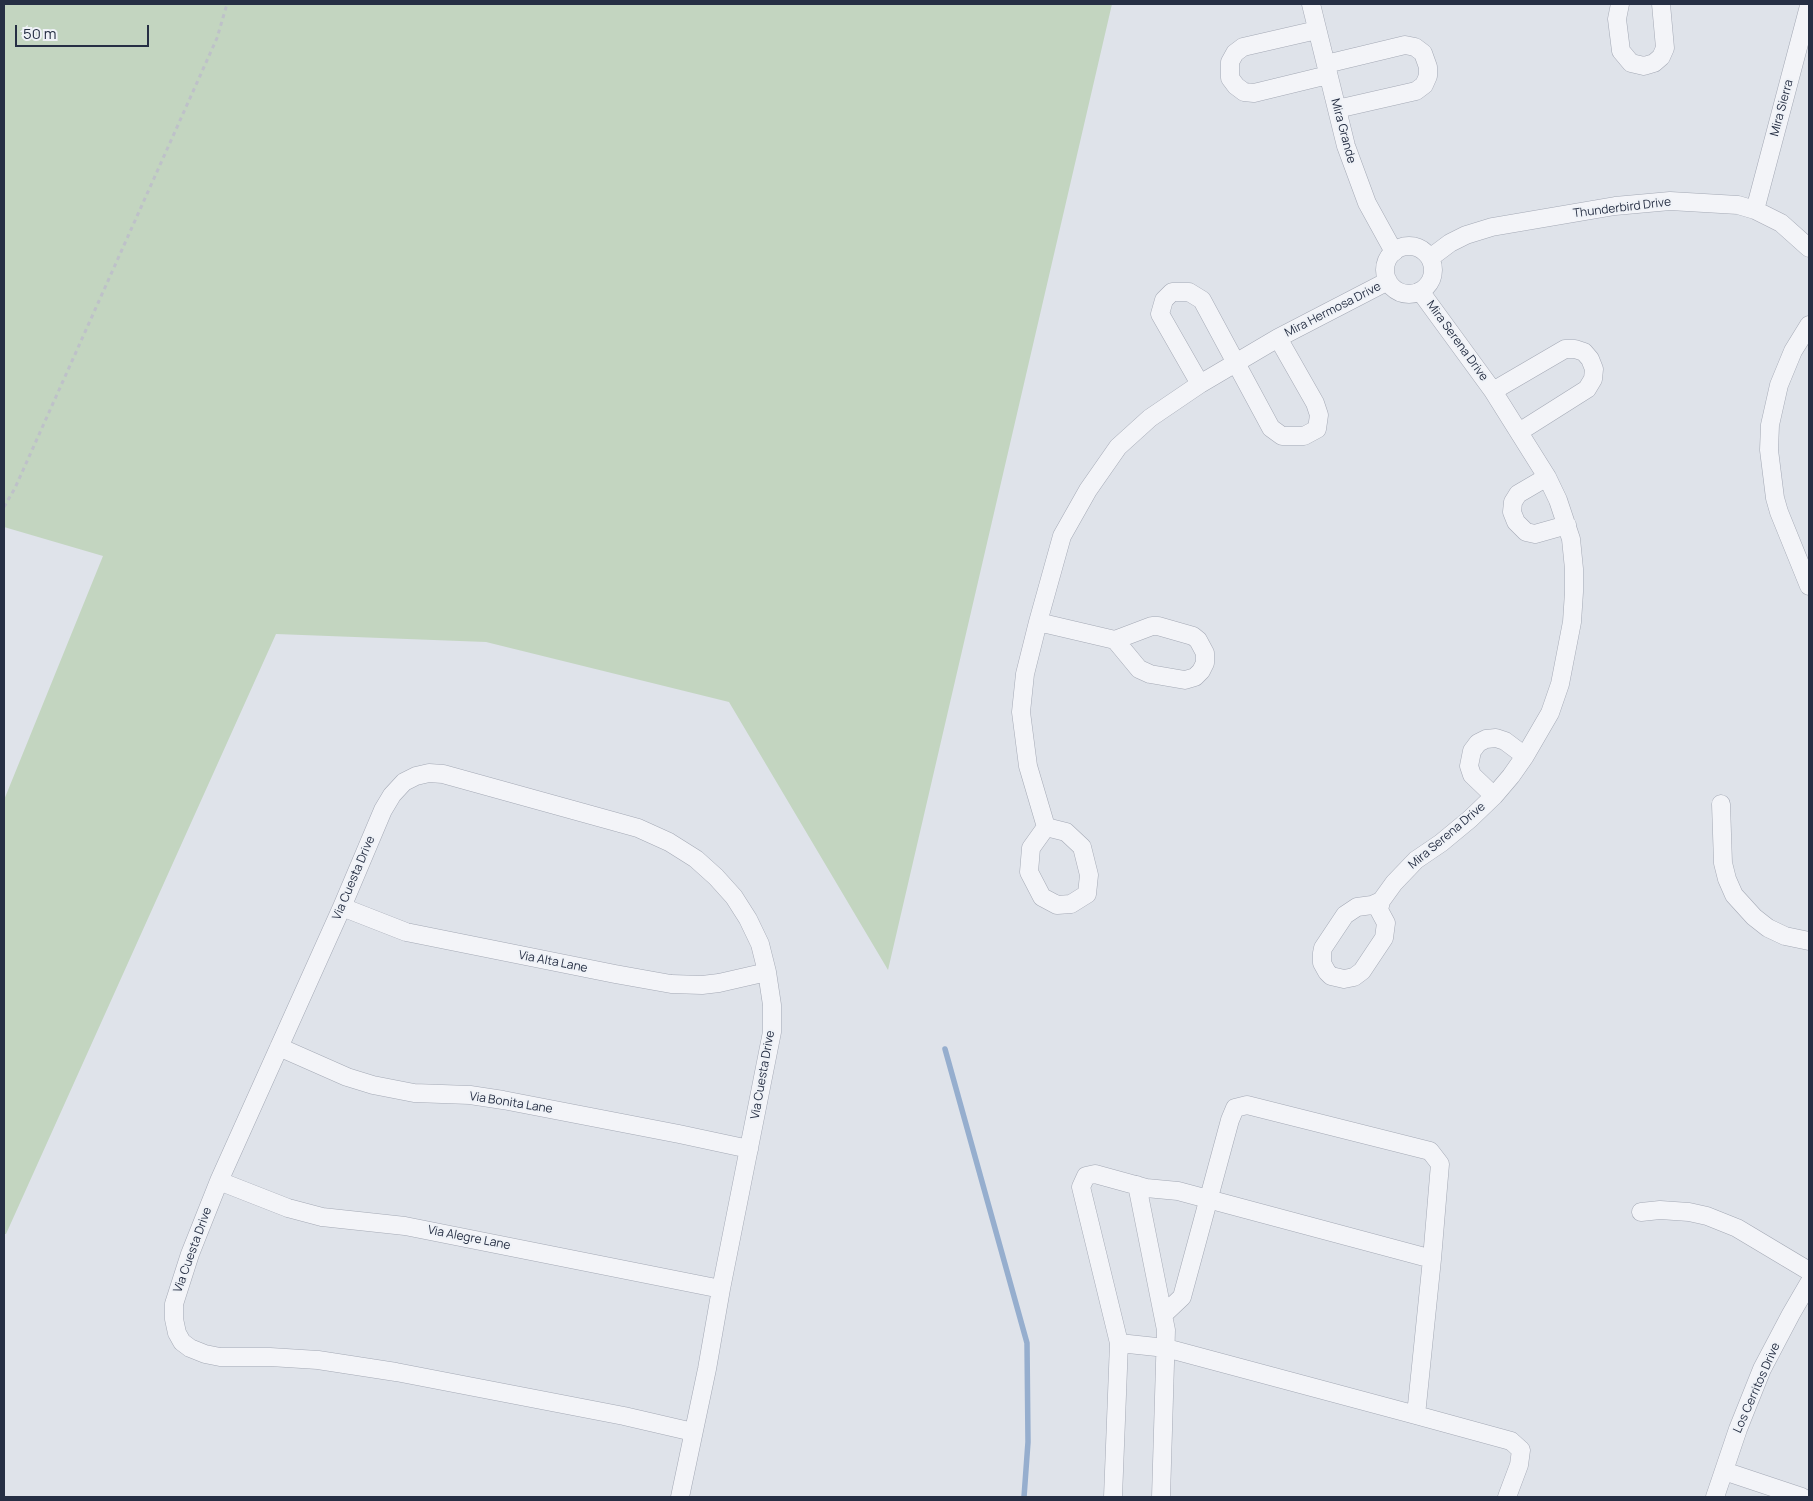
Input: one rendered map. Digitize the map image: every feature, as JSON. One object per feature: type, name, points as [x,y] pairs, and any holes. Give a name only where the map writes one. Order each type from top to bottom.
[{"type":"street","name":"Mira Grande","points":[[1312,4],[1346,146],[1368,202],[1394,252]]},
{"type":"street","points":[[1620,4],[1617,19],[1621,51],[1631,63],[1638,66],[1654,63],[1666,48],[1661,4]]},
{"type":"street","name":"Mira Sierra","points":[[1755,210],[1805,37],[1809,6]]},
{"type":"street","points":[[1317,30],[1243,46],[1235,53],[1230,62],[1230,78],[1244,92],[1254,93],[1405,45],[1415,47],[1423,53],[1428,67],[1428,76],[1424,85],[1416,91],[1337,109]]},
{"type":"street","name":"Thunderbird Drive","points":[[1430,258],[1450,243],[1466,235],[1492,227],[1615,206],[1670,201],[1738,205],[1755,210],[1781,223],[1809,248]]},
{"type":"street","points":[[1417,247],[1430,258],[1433,274],[1429,283],[1420,291],[1408,294],[1400,292],[1393,288],[1388,281],[1385,273],[1386,264],[1394,252],[1400,248],[1417,247]]},
{"type":"street","name":"Mira Hermosa Drive","points":[[1046,827],[1028,766],[1021,712],[1026,674],[1038,622],[1062,536],[1088,490],[1118,447],[1150,418],[1200,384],[1278,338],[1388,281]]},
{"type":"street","name":"Mira Serena Drive","points":[[1381,901],[1394,882],[1416,860],[1470,820],[1494,796],[1525,756],[1550,713],[1560,684],[1572,622],[1574,592],[1573,559],[1567,525],[1547,477],[1493,391],[1420,291]]},
{"type":"street","name":"Mira Hermosa Drive","points":[[1200,384],[1160,314],[1164,300],[1172,292],[1189,292],[1202,300],[1271,428],[1282,436],[1304,436],[1317,429],[1319,416],[1315,403],[1278,338]]},
{"type":"street","points":[[1809,325],[1793,351],[1779,385],[1770,425],[1769,450],[1779,512],[1809,586]]},
{"type":"street","name":"Mira Serena Drive","points":[[1493,391],[1565,349],[1575,349],[1584,352],[1590,360],[1594,369],[1593,379],[1587,389],[1519,432]]},
{"type":"street","points":[[1547,477],[1518,494],[1513,502],[1512,512],[1516,522],[1526,532],[1534,534],[1567,525]]},
{"type":"street","points":[[1038,622],[1115,640],[1158,626],[1193,636],[1198,640],[1203,648],[1204,663],[1201,671],[1190,679],[1185,680],[1150,674],[1139,669],[1115,640]]},
{"type":"street","name":"Mira Serena Drive","points":[[1494,796],[1472,775],[1469,766],[1472,751],[1478,743],[1486,739],[1496,738],[1505,741],[1525,756]]},
{"type":"street","name":"Via Cuesta Drive","points":[[680,1497],[707,1369],[772,1032],[772,1005],[760,944],[748,919],[734,898],[716,877],[696,859],[669,842],[638,828],[442,774],[429,773],[416,776],[404,782],[392,795],[383,810],[342,908],[219,1181],[190,1254],[174,1304],[177,1333],[182,1342],[190,1348],[220,1357],[270,1357],[318,1360],[396,1372],[624,1416],[693,1432]]},
{"type":"street","points":[[1720,804],[1723,863],[1726,879],[1734,895],[1754,917],[1768,928],[1785,936],[1809,941]]},
{"type":"street","points":[[1381,901],[1380,910],[1386,924],[1384,938],[1362,971],[1354,977],[1344,979],[1332,976],[1327,972],[1322,963],[1322,953],[1345,915],[1357,907],[1372,905],[1381,901]]},
{"type":"street","name":"Via Alta Lane","points":[[342,908],[406,932],[671,984],[702,985],[719,983],[767,972]]},
{"type":"street","name":"Via Bonita Lane","points":[[279,1047],[347,1077],[374,1085],[414,1093],[503,1100],[749,1149]]},
{"type":"street","points":[[1163,1315],[1182,1297],[1230,1120],[1235,1108],[1247,1106],[1430,1151],[1440,1164],[1416,1415]]},
{"type":"street","points":[[1113,1497],[1119,1343],[1081,1187],[1086,1176],[1094,1174],[1137,1185],[1178,1191],[1432,1259]]},
{"type":"street","name":"Via Alegre Lane","points":[[219,1181],[288,1208],[322,1217],[405,1226],[721,1289]]},
{"type":"street","points":[[1137,1185],[1166,1330],[1160,1497]]},
{"type":"street","points":[[1641,1212],[1679,1212],[1707,1216],[1737,1228],[1809,1271]]},
{"type":"street","name":"Los Cerritos Drive","points":[[1716,1497],[1738,1429],[1762,1370],[1809,1283]]},
{"type":"street","points":[[1119,1343],[1166,1348],[1512,1441],[1521,1450],[1519,1465],[1506,1497]]},
{"type":"street","points":[[1724,1471],[1802,1497]]},
{"type":"path","points":[[4,507],[15,488],[217,38],[228,4]]},
{"type":"green space","points":[[4,4],[1112,4],[888,970],[729,702],[486,642],[276,634],[6,1234],[4,1234],[4,800],[103,556],[4,527]]},
{"type":"waterway","points":[[945,1049],[1027,1343],[1028,1442],[1024,1497]]}]
